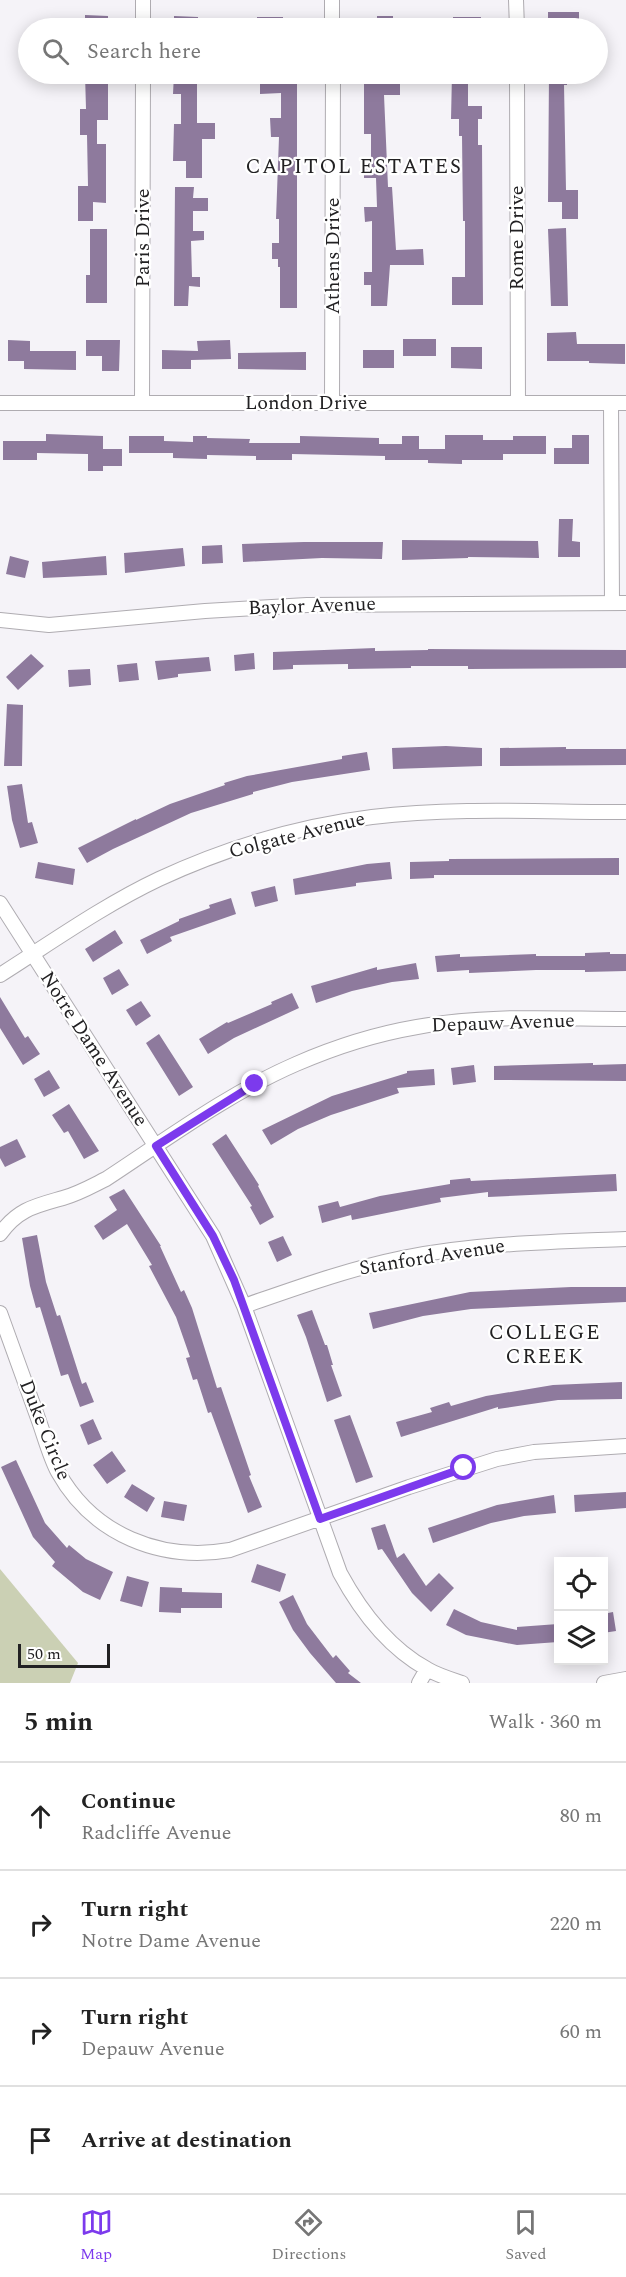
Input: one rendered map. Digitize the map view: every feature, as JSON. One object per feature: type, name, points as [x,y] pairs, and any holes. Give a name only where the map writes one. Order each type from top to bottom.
[{"type":"street","points":[[143,0],[143,18]]},
{"type":"street","points":[[332,0],[332,18]]},
{"type":"street","points":[[516,0],[517,18]]},
{"type":"street","name":"Paris Drive","points":[[142,403],[143,84]]},
{"type":"street","name":"Athens Drive","points":[[333,84],[333,403]]},
{"type":"street","name":"Rome Drive","points":[[517,84],[518,403]]},
{"type":"street","name":"London Drive","points":[[0,403],[626,403]]},
{"type":"street","points":[[611,403],[619,603]]},
{"type":"street","name":"Baylor Avenue","points":[[0,620],[49,625],[205,611],[307,605],[619,603]]},
{"type":"street","name":"Colgate Avenue","points":[[0,975],[98,913],[157,880],[211,857],[281,835],[339,822],[412,813],[626,812]]},
{"type":"street","name":"Notre Dame Avenue","points":[[0,903],[213,1236],[244,1306],[340,1573],[363,1612],[379,1630],[427,1670],[462,1683]]},
{"type":"street","name":"Depauw Avenue","points":[[156,1146],[255,1084],[294,1064],[389,1032],[493,1019],[626,1019]]},
{"type":"street","points":[[0,1234],[7,1225],[32,1206],[81,1192],[106,1179],[156,1146]]},
{"type":"street","name":"Stanford Avenue","points":[[244,1306],[346,1272],[401,1258],[470,1247],[626,1239]]},
{"type":"street","name":"Duke Circle","points":[[0,1313],[58,1472],[81,1504],[94,1517],[115,1532],[161,1550],[205,1553],[230,1550],[453,1472],[497,1459],[534,1452],[626,1446]]},
{"type":"street","points":[[419,1683],[427,1670]]},
{"type":"street","points":[[604,1683],[626,1679]]},
{"type":"green space","points":[[0,1569],[78,1663],[70,1683],[0,1683]]},
{"type":"building","points":[[548,12],[579,12],[579,18],[548,18]]},
{"type":"building","points":[[85,15],[108,16],[108,18],[85,18]]},
{"type":"building","points":[[174,16],[198,17],[198,18],[174,18]]},
{"type":"building","points":[[377,16],[393,16],[393,18],[377,18]]},
{"type":"building","points":[[257,17],[283,17],[283,18]]},
{"type":"building","points":[[453,17],[481,17],[481,18]]},
{"type":"building","points":[[85,84],[108,84],[108,120],[97,120],[97,144],[106,144],[106,203],[93,202],[93,221],[78,221],[78,186],[88,186],[87,135],[80,135],[80,109],[86,109]]},
{"type":"building","points":[[174,84],[197,84],[197,123],[215,123],[215,139],[202,139],[202,178],[186,178],[186,161],[173,161],[174,124],[181,124],[181,94],[173,94]]},
{"type":"building","points":[[260,84],[297,84],[297,308],[280,308],[280,267],[278,267],[278,259],[272,259],[272,243],[279,243],[279,219],[276,219],[279,137],[271,137],[270,118],[281,118],[281,93],[260,94]]},
{"type":"building","points":[[364,84],[400,84],[400,95],[384,95],[388,187],[392,187],[396,250],[423,249],[424,265],[390,265],[387,306],[371,306],[371,285],[364,285],[364,272],[372,272],[372,221],[365,222],[364,207],[377,207],[376,178],[364,178],[364,163],[371,163],[371,134],[364,134]]},
{"type":"building","points":[[452,84],[468,84],[468,106],[482,106],[482,119],[478,119],[478,145],[482,145],[483,305],[452,305],[452,277],[465,277],[465,221],[463,221],[462,136],[459,136],[459,119],[451,119]]},
{"type":"building","points":[[549,84],[567,84],[564,85],[566,190],[578,190],[578,219],[562,219],[562,202],[548,202]]},
{"type":"building","points":[[175,187],[194,187],[193,198],[208,198],[208,211],[193,211],[193,231],[204,231],[204,240],[191,241],[192,277],[200,277],[200,287],[189,286],[188,306],[174,306]]},
{"type":"building","points":[[566,228],[568,306],[551,306],[548,229]]},
{"type":"building","points":[[90,229],[107,229],[107,303],[86,303],[86,275],[90,275]]},
{"type":"building","points":[[576,332],[577,344],[625,344],[625,364],[547,361],[547,333]]},
{"type":"building","points":[[403,339],[436,339],[436,356],[403,356]]},
{"type":"building","points":[[8,340],[30,341],[30,351],[76,351],[76,370],[24,369],[24,361],[8,361]]},
{"type":"building","points":[[86,340],[120,340],[119,371],[102,371],[102,356],[86,356]]},
{"type":"building","points":[[230,340],[231,359],[191,360],[191,369],[162,369],[162,350],[198,351],[197,341]]},
{"type":"building","points":[[451,347],[482,347],[482,369],[451,368]]},
{"type":"building","points":[[363,350],[394,350],[394,368],[363,368]]},
{"type":"building","points":[[306,352],[306,370],[238,369],[238,353]]},
{"type":"building","points":[[46,434],[103,436],[103,449],[122,449],[122,466],[103,466],[103,471],[88,471],[88,454],[37,453],[37,460],[3,460],[3,441],[46,441]]},
{"type":"building","points":[[445,435],[483,435],[483,440],[513,440],[513,436],[546,436],[546,454],[503,454],[503,460],[462,460],[462,464],[428,463],[428,460],[385,460],[385,456],[292,454],[292,460],[256,460],[256,456],[207,455],[207,459],[173,458],[173,453],[129,453],[129,436],[164,436],[164,441],[193,442],[193,436],[207,436],[207,438],[250,439],[249,443],[300,443],[300,436],[379,438],[379,444],[402,444],[402,436],[419,436],[419,449],[445,449]]},
{"type":"building","points":[[572,435],[589,435],[589,464],[554,464],[554,448],[572,448]]},
{"type":"building","points":[[559,519],[573,519],[572,541],[580,542],[580,557],[558,557]]},
{"type":"building","points":[[402,540],[538,541],[539,558],[468,557],[402,560]]},
{"type":"building","points":[[383,542],[382,559],[322,558],[243,562],[242,544]]},
{"type":"building","points":[[222,545],[223,563],[202,564],[202,546]]},
{"type":"building","points":[[183,548],[185,566],[125,573],[124,553]]},
{"type":"building","points":[[10,556],[29,561],[25,578],[6,574]]},
{"type":"building","points":[[106,556],[107,575],[43,578],[42,562]]},
{"type":"building","points":[[375,648],[375,651],[626,650],[626,668],[468,669],[468,666],[411,666],[411,668],[348,669],[348,664],[293,665],[293,669],[273,670],[273,652]]},
{"type":"building","points":[[254,653],[255,669],[235,671],[234,655]]},
{"type":"building","points":[[31,654],[44,666],[18,690],[6,677]]},
{"type":"building","points":[[209,657],[211,671],[178,674],[178,677],[158,680],[155,661]]},
{"type":"building","points":[[137,663],[139,680],[119,682],[117,665]]},
{"type":"building","points":[[90,669],[91,685],[69,687],[68,670]]},
{"type":"building","points":[[7,704],[23,705],[22,766],[4,766]]},
{"type":"building","points":[[446,746],[482,748],[482,766],[393,769],[392,748]]},
{"type":"building","points":[[566,747],[566,749],[626,749],[626,765],[500,766],[500,748]]},
{"type":"building","points":[[367,752],[370,770],[292,782],[253,792],[253,794],[191,813],[87,863],[78,848],[136,819],[170,804],[225,785],[224,783],[247,776],[342,759],[342,756]]},
{"type":"building","points":[[22,784],[28,823],[32,822],[38,843],[20,848],[12,820],[7,786]]},
{"type":"building","points":[[619,858],[619,875],[434,875],[434,878],[410,879],[410,862],[449,861],[449,859]]},
{"type":"building","points":[[38,862],[75,869],[73,885],[35,878]]},
{"type":"building","points":[[390,862],[392,879],[356,883],[356,886],[295,895],[293,879],[367,864]]},
{"type":"building","points":[[275,886],[278,901],[255,907],[251,892]]},
{"type":"building","points":[[231,898],[236,914],[170,937],[172,941],[147,954],[140,940],[179,919],[210,908],[209,905]]},
{"type":"building","points":[[115,930],[123,943],[93,962],[85,949]]},
{"type":"building","points":[[610,952],[610,954],[626,954],[626,971],[536,970],[469,973],[469,970],[437,972],[435,956],[536,954],[536,956],[585,956],[585,953]]},
{"type":"building","points":[[416,963],[419,979],[392,982],[352,991],[316,1003],[311,986],[377,967],[377,970]]},
{"type":"building","points":[[119,969],[129,985],[112,995],[103,978]]},
{"type":"building","points":[[292,993],[299,1008],[234,1038],[208,1054],[199,1039],[227,1022],[272,1004],[271,1002]]},
{"type":"building","points":[[0,997],[25,1038],[28,1036],[40,1054],[23,1065],[0,1028]]},
{"type":"building","points":[[141,1001],[151,1016],[136,1026],[126,1010]]},
{"type":"building","points":[[159,1034],[193,1087],[179,1096],[146,1043]]},
{"type":"building","points":[[593,1063],[593,1065],[626,1064],[626,1081],[494,1080],[494,1066]]},
{"type":"building","points":[[474,1065],[476,1082],[453,1085],[451,1068]]},
{"type":"building","points":[[434,1069],[435,1085],[397,1088],[399,1093],[331,1115],[298,1129],[271,1145],[262,1130],[332,1096],[407,1073],[407,1071]]},
{"type":"building","points":[[49,1070],[60,1088],[44,1097],[34,1079]]},
{"type":"building","points":[[69,1104],[99,1151],[84,1159],[68,1131],[64,1133],[52,1115]]},
{"type":"building","points":[[226,1134],[259,1185],[274,1217],[260,1225],[250,1207],[252,1206],[212,1144]]},
{"type":"building","points":[[17,1139],[26,1157],[5,1167],[0,1158],[0,1147]]},
{"type":"building","points":[[616,1174],[617,1191],[488,1197],[488,1192],[440,1198],[441,1202],[352,1220],[351,1215],[322,1223],[318,1206],[338,1201],[340,1207],[380,1196],[450,1184],[450,1180]]},
{"type":"building","points":[[124,1189],[161,1246],[181,1292],[184,1290],[192,1308],[217,1388],[221,1387],[251,1475],[249,1476],[262,1507],[248,1513],[211,1412],[208,1413],[197,1379],[193,1380],[186,1358],[190,1357],[176,1317],[149,1266],[152,1265],[127,1224],[103,1240],[94,1226],[117,1210],[109,1197]]},
{"type":"building","points":[[37,1235],[46,1282],[57,1316],[60,1315],[82,1384],[86,1382],[94,1402],[80,1407],[68,1374],[61,1376],[40,1307],[36,1308],[30,1286],[22,1238]]},
{"type":"building","points":[[283,1236],[292,1255],[277,1262],[268,1242]]},
{"type":"building","points":[[626,1287],[626,1302],[471,1309],[423,1316],[373,1329],[369,1313],[470,1292]]},
{"type":"building","points":[[312,1310],[325,1345],[327,1345],[333,1365],[331,1365],[342,1396],[327,1402],[297,1315]]},
{"type":"building","points":[[622,1382],[622,1399],[558,1400],[498,1409],[498,1407],[401,1437],[396,1422],[432,1412],[430,1408],[449,1402],[451,1406],[486,1396],[553,1385]]},
{"type":"building","points":[[350,1415],[373,1477],[356,1483],[334,1420]]},
{"type":"building","points":[[93,1419],[102,1439],[88,1445],[80,1425]]},
{"type":"building","points":[[112,1451],[126,1471],[107,1484],[93,1465]]},
{"type":"building","points":[[16,1460],[45,1523],[67,1548],[69,1545],[86,1559],[113,1572],[100,1600],[83,1592],[52,1566],[55,1562],[33,1537],[1,1467]]},
{"type":"building","points":[[132,1484],[155,1498],[147,1512],[124,1497]]},
{"type":"building","points":[[626,1492],[626,1508],[575,1512],[574,1495]]},
{"type":"building","points":[[554,1495],[556,1513],[524,1516],[491,1523],[433,1543],[428,1528],[497,1505]]},
{"type":"building","points":[[164,1501],[187,1505],[184,1521],[161,1517]]},
{"type":"building","points":[[385,1524],[397,1558],[404,1553],[426,1586],[439,1573],[454,1588],[431,1612],[412,1593],[382,1549],[378,1550],[371,1528]]},
{"type":"building","points":[[257,1564],[286,1574],[280,1592],[251,1582]]},
{"type":"building","points":[[127,1576],[149,1582],[142,1607],[120,1601]]},
{"type":"building","points":[[160,1587],[182,1588],[182,1592],[222,1593],[222,1608],[181,1608],[181,1613],[159,1612]]},
{"type":"building","points":[[293,1595],[307,1624],[333,1658],[336,1655],[350,1671],[348,1673],[361,1683],[336,1683],[310,1653],[293,1630],[279,1602]]},
{"type":"building","points":[[454,1609],[481,1622],[517,1630],[517,1627],[554,1624],[554,1642],[517,1645],[466,1635],[446,1625]]},
{"type":"building","points":[[613,1612],[616,1631],[608,1632],[608,1613]]},
{"type":"district","name":"CAPITOL ESTATES","points":[[354,167]]},
{"type":"district","name":"COLLEGE CREEK","points":[[545,1345]]},
{"type":"route","points":[[255,1084],[156,1146],[213,1236],[234,1280],[320,1519],[464,1468]]}]
